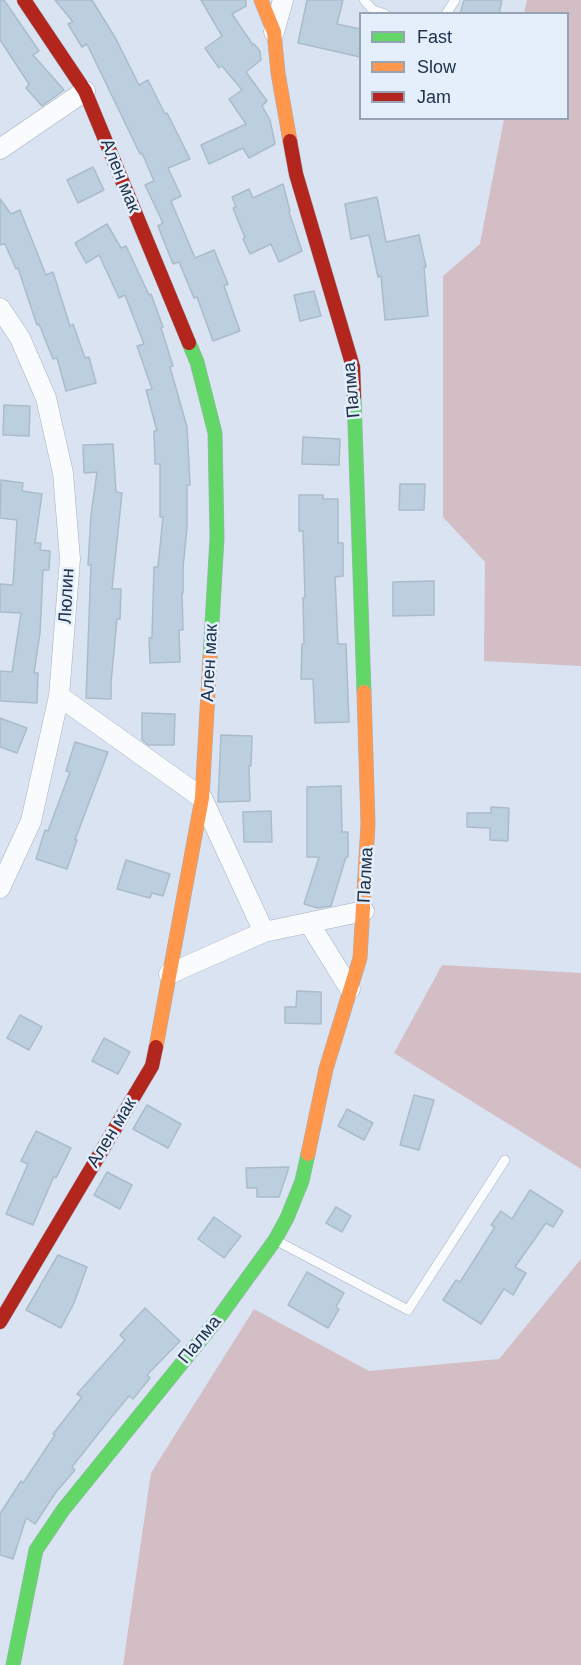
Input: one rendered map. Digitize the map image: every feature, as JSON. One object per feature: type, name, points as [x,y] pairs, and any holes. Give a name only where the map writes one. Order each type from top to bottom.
[{"type":"street","name":"Ален мак","points":[[0,1322],[152,1066],[202,798],[217,538],[215,433],[197,362],[85,91],[24,0]]},
{"type":"street","name":"Палма","points":[[13,1665],[36,1550],[63,1510],[220,1316],[275,1240],[287,1218],[302,1181],[326,1069],[360,958],[368,824],[353,368],[296,174],[278,73],[274,32],[261,0]]},
{"type":"street","points":[[274,32],[283,0]]},
{"type":"street","points":[[0,149],[85,91]]},
{"type":"street","name":"Люлин","points":[[0,308],[20,338],[46,398],[63,473],[69,559],[59,696],[31,821],[0,888]]},
{"type":"street","points":[[59,696],[202,798],[264,932]]},
{"type":"street","points":[[169,974],[264,932],[364,911]]},
{"type":"street","points":[[309,923],[350,989]]},
{"type":"lane","points":[[364,0],[373,10],[379,12]]},
{"type":"lane","points":[[275,1240],[408,1310],[505,1160]]},
{"type":"shaded area","points":[[527,0],[581,0],[581,666],[484,661],[485,562],[443,517],[443,276],[480,244],[504,120],[569,120],[569,12],[524,12]]},
{"type":"shaded area","points":[[442,965],[581,973],[581,1169],[394,1053]]},
{"type":"shaded area","points":[[581,1259],[581,1665],[123,1665],[151,1473],[254,1309],[369,1371],[499,1359]]},
{"type":"building","points":[[0,0],[4,0],[39,51],[33,55],[64,90],[42,106],[26,88],[29,84],[0,40]]},
{"type":"building","points":[[55,0],[92,0],[116,39],[139,85],[148,80],[165,114],[167,113],[190,159],[168,168],[181,196],[171,201],[195,258],[214,250],[228,284],[224,286],[240,331],[213,341],[197,297],[194,298],[179,262],[173,264],[158,226],[163,223],[145,185],[154,181],[142,153],[140,154],[87,44],[82,47],[68,24],[73,22]]},
{"type":"building","points":[[201,0],[246,0],[246,6],[232,14],[253,45],[260,51],[261,60],[246,72],[267,101],[262,106],[270,120],[275,144],[249,158],[243,148],[209,164],[201,145],[246,124],[229,99],[242,90],[222,66],[219,68],[205,48],[222,36]]},
{"type":"building","points":[[307,0],[343,0],[337,24],[359,29],[359,57],[298,43]]},
{"type":"building","points":[[464,0],[502,0],[499,12],[461,12]]},
{"type":"building","points":[[93,167],[104,190],[78,203],[67,180]]},
{"type":"building","points":[[283,184],[289,212],[302,251],[279,262],[271,244],[250,254],[233,208],[236,207],[232,197],[249,189],[253,198]]},
{"type":"building","points":[[377,197],[386,242],[419,235],[426,267],[424,267],[428,316],[385,320],[381,276],[378,277],[369,235],[351,239],[345,204]]},
{"type":"building","points":[[0,199],[11,214],[20,210],[46,275],[53,272],[70,326],[73,324],[85,358],[89,357],[96,383],[66,391],[57,358],[53,359],[39,324],[37,325],[18,268],[16,269],[5,244],[0,245]]},
{"type":"building","points":[[107,224],[121,248],[126,246],[149,295],[151,294],[163,327],[161,328],[173,366],[170,367],[187,427],[190,485],[187,485],[187,527],[182,593],[183,630],[179,630],[180,662],[150,663],[149,638],[152,638],[154,567],[158,567],[163,517],[160,517],[160,464],[155,464],[154,431],[157,431],[146,390],[152,389],[137,346],[144,344],[125,295],[119,298],[99,255],[86,263],[75,243]]},
{"type":"building","points":[[314,291],[321,316],[300,321],[294,295]]},
{"type":"building","points":[[4,405],[30,406],[29,436],[3,435]]},
{"type":"building","points":[[303,437],[340,439],[339,465],[302,464]]},
{"type":"building","points":[[113,444],[116,492],[122,493],[112,589],[121,589],[120,619],[117,619],[111,699],[86,698],[91,565],[88,565],[91,515],[97,472],[84,473],[83,445]]},
{"type":"building","points":[[1,480],[23,483],[22,491],[42,494],[35,543],[41,543],[40,550],[50,551],[49,570],[43,570],[40,633],[34,673],[38,673],[37,703],[0,701],[0,671],[12,672],[21,613],[0,612],[0,584],[13,585],[17,520],[0,518]]},
{"type":"building","points":[[400,484],[425,484],[424,510],[399,510]]},
{"type":"building","points":[[299,495],[323,495],[323,499],[338,499],[338,543],[343,543],[343,576],[335,577],[338,644],[346,644],[349,722],[315,723],[313,679],[301,679],[302,644],[304,644],[303,598],[305,597],[303,531],[299,531]]},
{"type":"building","points":[[434,581],[434,615],[393,616],[393,582]]},
{"type":"building","points":[[142,713],[175,714],[174,745],[148,745],[142,740]]},
{"type":"building","points":[[0,718],[27,728],[17,753],[0,747]]},
{"type":"building","points":[[221,735],[252,736],[251,766],[249,766],[250,801],[218,802]]},
{"type":"building","points":[[75,742],[108,752],[75,840],[77,840],[67,869],[36,859],[45,830],[48,831],[70,772],[66,771]]},
{"type":"building","points":[[341,786],[342,832],[348,832],[348,857],[346,857],[331,906],[318,908],[304,904],[319,857],[307,857],[307,787]]},
{"type":"building","points":[[491,807],[509,808],[508,841],[490,840],[490,828],[467,827],[467,813],[491,813]]},
{"type":"building","points":[[271,811],[272,842],[244,842],[243,812]]},
{"type":"building","points":[[126,860],[170,874],[163,896],[152,893],[150,898],[117,889]]},
{"type":"building","points":[[297,991],[321,992],[321,1024],[285,1023],[285,1007],[296,1007]]},
{"type":"building","points":[[20,1015],[42,1027],[29,1050],[7,1038]]},
{"type":"building","points":[[104,1038],[130,1052],[118,1074],[92,1061]]},
{"type":"building","points":[[414,1095],[434,1100],[419,1150],[400,1145]]},
{"type":"building","points":[[147,1105],[181,1124],[168,1148],[133,1129]]},
{"type":"building","points":[[347,1109],[373,1123],[364,1140],[338,1126]]},
{"type":"building","points":[[36,1131],[71,1148],[56,1178],[54,1176],[33,1225],[6,1214],[28,1164],[21,1161]]},
{"type":"building","points":[[289,1167],[279,1197],[257,1197],[257,1188],[247,1188],[246,1168]]},
{"type":"building","points":[[107,1172],[132,1185],[120,1209],[94,1195]]},
{"type":"building","points":[[530,1190],[563,1211],[553,1227],[546,1223],[515,1267],[526,1273],[513,1295],[504,1289],[481,1324],[443,1300],[456,1280],[460,1282],[495,1227],[491,1225],[501,1211],[512,1219]]},
{"type":"building","points":[[336,1207],[351,1216],[342,1232],[326,1223]]},
{"type":"building","points":[[214,1217],[241,1236],[224,1258],[198,1239]]},
{"type":"building","points":[[58,1255],[87,1267],[74,1303],[61,1328],[26,1310]]},
{"type":"building","points":[[307,1272],[344,1293],[336,1307],[339,1309],[328,1328],[288,1305]]},
{"type":"building","points":[[145,1308],[180,1341],[147,1375],[150,1378],[133,1399],[129,1396],[109,1420],[72,1467],[75,1470],[56,1492],[35,1524],[26,1518],[13,1559],[0,1555],[0,1514],[55,1435],[53,1434],[82,1397],[77,1394],[125,1340],[120,1335]]},
{"type":"traffic: fast","points":[[189,343],[197,362],[215,433],[217,538],[210,658]]},
{"type":"traffic: fast","points":[[354,396],[364,692]]},
{"type":"traffic: fast","points":[[13,1665],[36,1550],[63,1510],[220,1316],[275,1240],[302,1181],[308,1154]]},
{"type":"traffic: slow","points":[[261,0],[274,32],[278,73],[290,141]]},
{"type":"traffic: slow","points":[[156,1047],[202,798],[210,658]]},
{"type":"traffic: slow","points":[[308,1154],[326,1069],[360,958],[368,824],[364,692]]},
{"type":"traffic: jam","points":[[24,0],[85,91],[189,343]]},
{"type":"traffic: jam","points":[[290,141],[296,174],[353,367],[354,396]]},
{"type":"traffic: jam","points":[[0,1322],[152,1066],[156,1047]]}]
